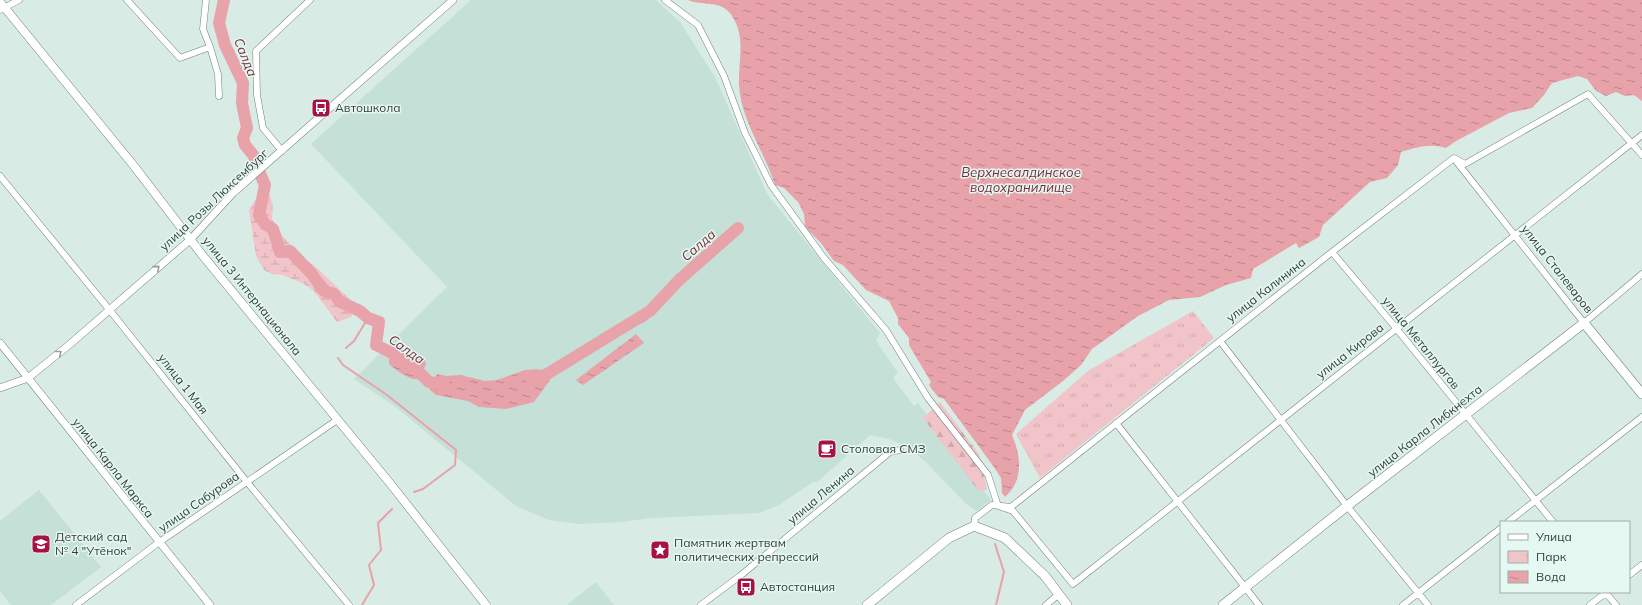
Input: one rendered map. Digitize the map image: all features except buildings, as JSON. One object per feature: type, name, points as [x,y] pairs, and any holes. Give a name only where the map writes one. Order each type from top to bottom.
[{"type":"main road","name":"улица 3 Интернационала","points":[[2,7],[134,166],[486,605]]},
{"type":"main road","name":"улица Сталеваров","points":[[1584,323],[1642,394]]},
{"type":"main road","name":"улица Карла Либкнехта","points":[[1223,605],[1347,506],[1584,323]]},
{"type":"main road","points":[[867,605],[949,538],[974,526],[1005,538],[1045,576],[1067,605]]},
{"type":"street","points":[[2,7],[19,0]]},
{"type":"street","points":[[127,0],[180,58],[210,47]]},
{"type":"street","points":[[206,0],[203,29],[218,74],[219,96]]},
{"type":"street","points":[[282,151],[263,128],[257,95],[256,51],[310,0]]},
{"type":"street","name":"улица Розы Люксембург","points":[[0,388],[28,378],[69,345],[191,239],[233,193],[453,0]]},
{"type":"street","points":[[665,0],[698,25],[724,76],[745,133],[771,185],[824,258],[886,330],[928,398],[988,476],[998,506]]},
{"type":"street","points":[[1454,158],[1465,164],[1588,94],[1642,155]]},
{"type":"street","name":"улица Кирова","points":[[998,506],[1013,511],[1073,584],[1642,135]]},
{"type":"street","name":"улица Калинина","points":[[974,526],[975,518],[992,505],[1011,507],[1332,252],[1454,158]]},
{"type":"street","name":"улица Сталеваров","points":[[1454,158],[1584,323]]},
{"type":"street","name":"улица 1 Мая","points":[[0,176],[247,482],[349,605]]},
{"type":"street","name":"улица Металлургов","points":[[1332,252],[1396,328],[1465,415],[1536,500],[1551,521]]},
{"type":"street","name":"улица Карла Либкнехта","points":[[1584,323],[1642,274]]},
{"type":"street","points":[[1220,341],[1347,506],[1428,605]]},
{"type":"street","name":"улица Карла Маркса","points":[[0,343],[158,543],[210,605]]},
{"type":"street","points":[[1509,521],[1642,417]]},
{"type":"street","name":"улица Сабурова","points":[[76,605],[158,543],[337,420]]},
{"type":"street","points":[[1116,423],[1177,503],[1259,605]]},
{"type":"street","name":"улица Ленина","points":[[701,605],[740,576],[890,452],[900,450]]},
{"type":"street","points":[[1403,605],[1500,529]]},
{"type":"street","points":[[1630,574],[1642,565]]},
{"type":"street","points":[[1590,605],[1605,593]]},
{"type":"street","points":[[1607,593],[1616,605]]},
{"type":"street","points":[[1046,605],[1059,594]]},
{"type":"shaded area","points":[[471,0],[656,0],[680,22],[715,77],[767,194],[880,333],[876,341],[898,373],[893,378],[914,406],[918,403],[991,500],[977,511],[966,504],[926,462],[906,446],[889,439],[870,435],[817,482],[813,482],[779,505],[759,513],[652,518],[621,522],[579,524],[549,520],[516,506],[393,405],[354,379],[447,287],[311,144]]},
{"type":"shaded area","name":"Детский сад № 4 \"Утёнок\"","points":[[39,490],[101,567],[51,605],[11,605],[0,591],[0,521]]},
{"type":"shaded area","points":[[596,582],[614,605],[567,605]]},
{"type":"green space","points":[[270,195],[273,205],[272,219],[284,238],[300,255],[317,268],[357,306],[351,317],[337,322],[314,291],[304,284],[283,275],[272,274],[264,270],[256,256],[249,210],[255,200]]},
{"type":"green space","points":[[1193,311],[1214,338],[1040,478],[1016,434],[1089,370]]},
{"type":"green space","points":[[940,402],[979,454],[987,490],[978,490],[923,418]]},
{"type":"water","name":"Верхнесалдинское водохранилище","points":[[688,0],[1642,0],[1642,101],[1634,95],[1625,96],[1616,92],[1606,96],[1596,91],[1587,79],[1578,76],[1552,83],[1544,95],[1532,108],[1509,113],[1456,141],[1446,148],[1429,146],[1418,147],[1401,152],[1398,165],[1387,178],[1370,182],[1323,225],[1319,237],[1299,248],[1296,243],[1253,269],[1251,278],[1226,285],[1200,297],[1169,300],[1138,316],[1092,349],[1081,365],[1025,410],[1012,435],[1019,459],[1018,475],[1011,490],[1005,497],[1002,493],[1001,478],[994,467],[944,399],[938,397],[929,385],[931,382],[909,345],[909,338],[898,324],[898,318],[889,301],[866,290],[843,265],[834,261],[821,243],[805,227],[804,214],[798,202],[784,188],[775,185],[748,122],[740,97],[740,39],[735,21],[730,13],[721,6]]},
{"type":"water","points":[[648,309],[651,317],[643,323],[618,331],[621,325]]},
{"type":"water","points":[[636,334],[644,343],[583,385],[576,380]]},
{"type":"water","points":[[400,346],[425,360],[426,365],[420,373],[419,379],[407,377],[389,364],[389,358]]},
{"type":"water","points":[[538,369],[547,374],[550,380],[534,402],[506,409],[479,407],[468,401],[436,395],[430,390],[429,382],[438,374],[446,376],[460,375],[485,381],[497,380],[525,370]]},
{"type":"waterway","name":"Салда","points":[[224,0],[219,23],[225,45],[243,83],[242,103],[247,128],[243,138],[245,145],[254,156],[265,185],[259,215],[265,224],[273,229],[280,252],[290,251],[311,273],[324,291],[334,294],[340,302],[360,311],[368,318],[379,322],[376,345],[394,354],[420,373],[429,382],[444,385]]},
{"type":"waterway","name":"Салда","points":[[532,380],[547,374],[650,311],[679,280],[738,228]]},
{"type":"waterway","points":[[346,348],[354,341],[368,318]]},
{"type":"waterway","points":[[338,358],[343,365],[387,395],[456,450],[455,465],[423,489],[414,492]]},
{"type":"waterway","points":[[362,605],[374,585],[369,565],[381,550],[378,523],[392,509]]},
{"type":"waterway","points":[[995,544],[1004,572],[996,605]]},
{"type":"place","name":"Автошкола","points":[[321,108]]},
{"type":"place","name":"Столовая СМЗ","points":[[827,449]]},
{"type":"place","name":"Детский сад № 4 \"Утёнок\"","points":[[41,544]]},
{"type":"place","name":"Памятник жертвам политических репрессий","points":[[660,550]]},
{"type":"place","name":"Автостанция","points":[[746,587]]}]
